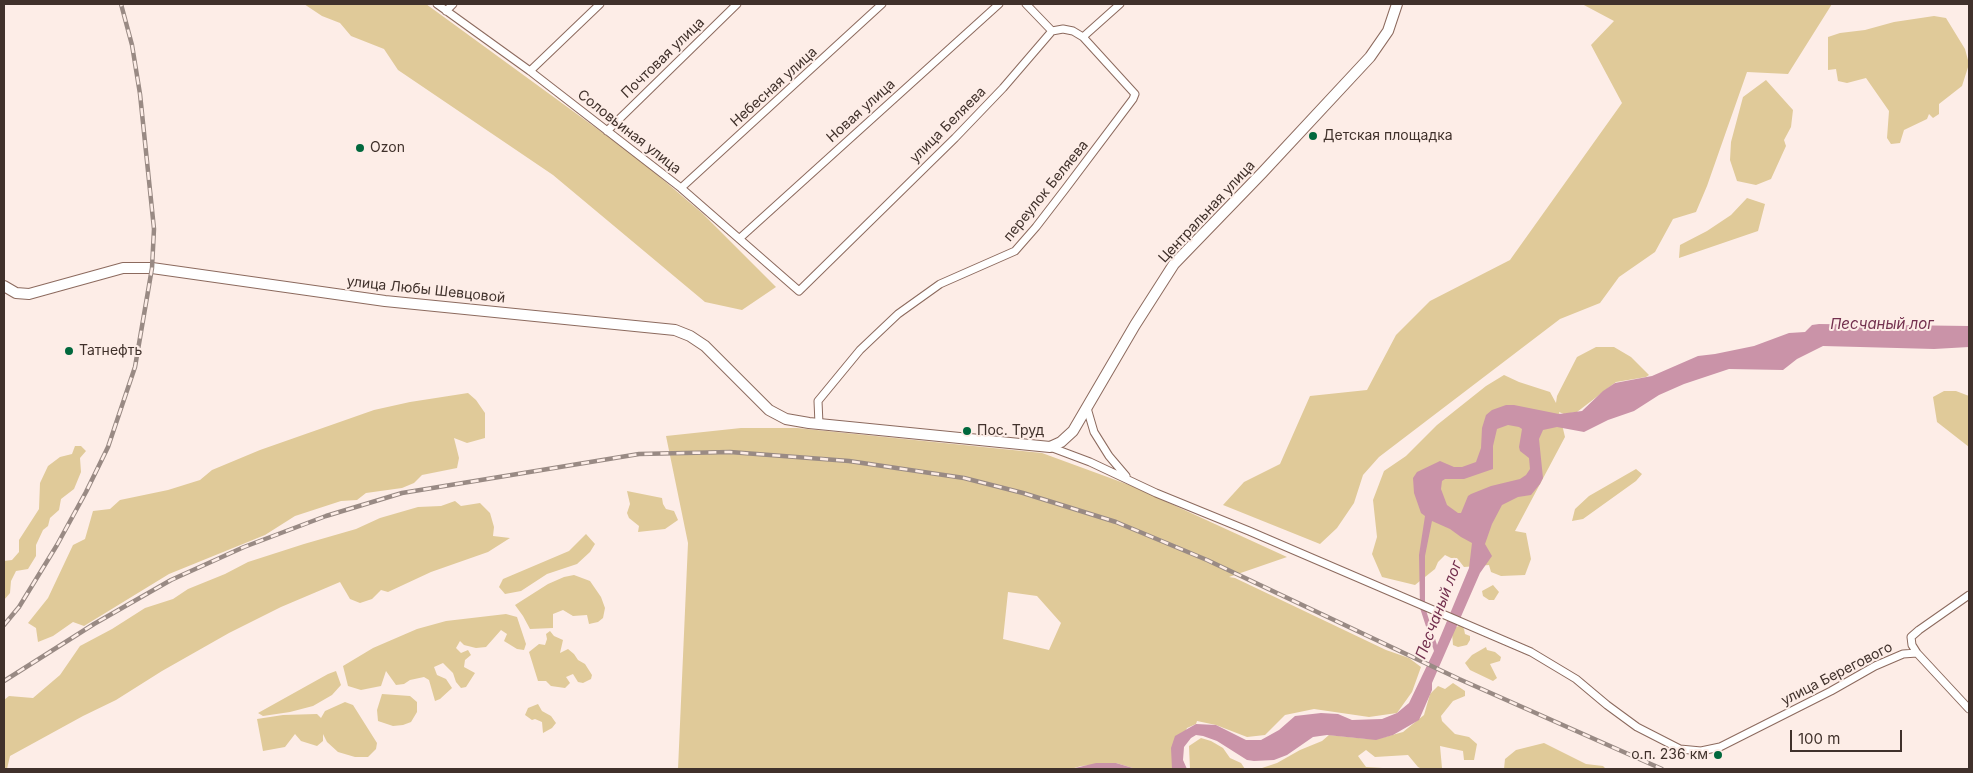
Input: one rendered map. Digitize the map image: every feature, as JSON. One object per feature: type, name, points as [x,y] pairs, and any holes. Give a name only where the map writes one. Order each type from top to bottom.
[{"type":"street","name":"Соловьиная улица","points":[[436,4],[530,71],[681,188],[799,290]]},
{"type":"street","points":[[446,10],[453,4]]},
{"type":"street","points":[[530,71],[600,4]]},
{"type":"street","name":"Почтовая улица","points":[[607,131],[737,4]]},
{"type":"street","name":"Небесная улица","points":[[681,188],[882,4]]},
{"type":"street","name":"Новая улица","points":[[740,238],[999,4]]},
{"type":"street","points":[[1026,4],[1052,31],[1074,30],[1083,37],[1120,4]]},
{"type":"street","name":"Центральная улица","points":[[1050,447],[1068,437],[1174,264],[1370,57],[1388,31],[1397,4]]},
{"type":"street","name":"улица Беляева","points":[[799,290],[962,130],[1052,31]]},
{"type":"street","name":"переулок Беляева","points":[[819,424],[818,401],[860,350],[898,314],[940,284],[1014,251],[1066,188],[1133,100],[1135,94],[1083,37]]},
{"type":"street","name":"улица Любы Шевцовой","points":[[4,286],[16,293],[29,294],[123,268],[152,268],[385,301],[675,330],[690,336],[705,346],[769,410],[786,419],[1050,447]]},
{"type":"street","points":[[1087,408],[1094,432],[1109,456],[1129,479]]},
{"type":"street","points":[[1050,447],[1129,479]]},
{"type":"street","name":"улица Берегового","points":[[1129,479],[1156,493],[1531,652],[1576,679],[1606,705],[1637,727],[1680,749],[1700,751],[1720,747],[1875,666],[1903,654],[1917,654]]},
{"type":"street","points":[[1969,594],[1919,630],[1911,638],[1912,645],[1917,654],[1969,709]]},
{"type":"shaded area","points":[[304,4],[426,4],[640,160],[702,213],[776,287],[742,310],[705,302],[553,175],[398,70],[384,49],[351,36],[340,23],[322,16]]},
{"type":"shaded area","points":[[1582,4],[1832,4],[1788,74],[1747,72],[1696,212],[1673,219],[1655,252],[1619,277],[1600,303],[1560,319],[1379,457],[1363,475],[1354,503],[1337,528],[1320,544],[1223,505],[1244,482],[1280,464],[1310,396],[1367,390],[1396,335],[1430,301],[1510,260],[1622,103],[1591,45],[1614,21]]},
{"type":"shaded area","points":[[1934,16],[1946,18],[1965,49],[1969,64],[1962,86],[1939,104],[1939,114],[1933,118],[1929,114],[1927,119],[1904,130],[1900,143],[1891,144],[1887,138],[1889,111],[1866,78],[1847,83],[1838,81],[1836,69],[1828,70],[1828,37],[1894,22]]},
{"type":"shaded area","points":[[1766,80],[1793,110],[1791,127],[1784,140],[1786,146],[1771,179],[1756,185],[1737,181],[1730,160],[1731,142],[1743,97]]},
{"type":"shaded area","points":[[1747,198],[1765,204],[1758,231],[1679,258],[1680,245],[1707,231],[1731,215]]},
{"type":"shaded area","points":[[1812,325],[1969,326],[1969,347],[1934,349],[1823,346],[1797,359],[1783,370],[1729,369],[1684,384],[1659,395],[1634,411],[1608,420],[1584,432],[1557,427],[1543,430],[1539,439],[1543,478],[1531,495],[1518,497],[1502,505],[1492,524],[1485,544],[1492,556],[1480,573],[1432,683],[1432,690],[1419,720],[1393,735],[1376,740],[1327,735],[1313,737],[1287,755],[1274,760],[1247,760],[1217,741],[1196,735],[1184,747],[1183,760],[1187,769],[1172,769],[1171,748],[1175,736],[1196,724],[1216,725],[1246,740],[1261,740],[1279,730],[1295,716],[1321,713],[1338,714],[1352,720],[1382,719],[1397,713],[1409,703],[1434,651],[1420,608],[1419,555],[1425,516],[1421,513],[1414,493],[1413,478],[1417,472],[1440,461],[1454,467],[1462,467],[1476,462],[1481,448],[1482,428],[1486,415],[1492,410],[1506,405],[1514,405],[1559,414],[1582,411],[1603,391],[1615,383],[1652,376],[1698,356],[1754,346],[1789,333],[1805,332]],"holes":[[[1508,425],[1522,429],[1519,447],[1520,451],[1529,458],[1530,469],[1520,479],[1491,486],[1471,494],[1468,496],[1461,513],[1458,513],[1447,505],[1441,489],[1442,481],[1445,479],[1464,479],[1493,469],[1493,446],[1497,429]],[[1432,521],[1450,529],[1472,543],[1469,568],[1437,645],[1425,607],[1425,556]]]},
{"type":"shaded area","points":[[1596,347],[1614,347],[1631,357],[1649,375],[1616,382],[1577,412],[1564,414],[1559,412],[1565,437],[1515,531],[1526,533],[1531,559],[1525,575],[1501,576],[1491,572],[1489,565],[1464,567],[1457,558],[1445,555],[1438,562],[1435,569],[1415,585],[1382,577],[1372,554],[1377,537],[1373,500],[1384,471],[1406,456],[1437,425],[1486,386],[1504,375],[1550,392],[1556,403],[1557,396],[1577,357]]},
{"type":"shaded area","points":[[1944,391],[1956,391],[1969,396],[1969,447],[1937,422],[1933,397]]},
{"type":"shaded area","points":[[468,393],[476,400],[485,413],[485,438],[467,443],[454,438],[459,458],[457,468],[422,475],[414,483],[402,488],[366,493],[357,500],[341,501],[295,516],[265,535],[169,574],[84,626],[73,622],[53,636],[38,642],[36,628],[28,623],[48,598],[73,545],[85,539],[93,511],[110,509],[120,500],[168,490],[200,480],[212,470],[260,450],[374,410]]},
{"type":"shaded area","points":[[741,428],[797,428],[1042,453],[1132,486],[1287,557],[1229,577],[1235,578],[1386,650],[1409,658],[1421,667],[1412,692],[1397,713],[1369,717],[1314,709],[1285,715],[1265,735],[1247,737],[1216,725],[1197,721],[1196,724],[1187,728],[1172,763],[1172,769],[1136,769],[1116,763],[1081,766],[1071,769],[678,769],[688,543],[666,436]],"holes":[[[1008,592],[1037,596],[1061,623],[1049,650],[1003,639]]]},
{"type":"shaded area","points":[[75,446],[81,446],[86,451],[80,458],[81,472],[74,489],[61,499],[59,510],[50,518],[48,526],[43,530],[36,545],[36,556],[28,569],[16,571],[11,581],[10,593],[4,600],[4,561],[12,560],[19,552],[19,540],[39,509],[40,483],[48,466],[60,457],[72,454]]},
{"type":"shaded area","points":[[1636,469],[1642,474],[1636,481],[1583,519],[1572,521],[1575,509],[1589,496]]},
{"type":"shaded area","points":[[627,491],[662,498],[666,509],[674,511],[678,520],[665,529],[638,532],[639,526],[629,518],[627,513],[630,504]]},
{"type":"shaded area","points":[[455,501],[461,506],[480,503],[490,513],[494,527],[493,536],[510,538],[488,552],[431,572],[388,592],[381,590],[372,599],[360,603],[350,599],[340,582],[281,607],[229,633],[116,700],[10,756],[7,769],[4,769],[4,700],[9,696],[33,698],[60,675],[80,646],[145,608],[173,599],[188,589],[225,574],[248,562],[356,529],[380,518],[418,507],[441,506]]},
{"type":"shaded area","points":[[586,534],[595,544],[590,552],[577,564],[547,574],[521,591],[505,594],[499,587],[503,579],[569,551]]},
{"type":"shaded area","points":[[574,575],[590,581],[601,597],[605,608],[603,618],[598,622],[589,624],[587,615],[573,616],[563,610],[553,614],[553,628],[530,629],[515,605],[548,584]]},
{"type":"shaded area","points":[[1493,585],[1499,592],[1494,600],[1489,600],[1483,596],[1482,591]]},
{"type":"shaded area","points":[[506,614],[517,617],[526,644],[524,650],[517,649],[504,641],[507,634],[501,630],[486,647],[476,648],[464,645],[460,641],[456,648],[461,653],[468,650],[471,655],[465,660],[464,667],[475,673],[466,687],[461,688],[456,682],[453,673],[443,663],[434,667],[437,675],[446,679],[452,688],[440,699],[435,701],[429,680],[424,677],[396,685],[386,671],[381,686],[361,690],[348,686],[343,666],[373,648],[417,629],[446,621]]},
{"type":"shaded area","points":[[1461,625],[1465,634],[1470,636],[1470,640],[1467,645],[1458,647],[1453,645],[1452,633],[1454,628]]},
{"type":"shaded area","points":[[550,631],[554,636],[563,640],[560,653],[568,649],[574,654],[578,660],[585,664],[592,675],[591,679],[583,683],[578,682],[573,674],[566,677],[570,683],[565,688],[551,686],[546,681],[538,681],[529,652],[539,644],[545,645],[546,634]]},
{"type":"shaded area","points":[[1486,647],[1487,650],[1495,652],[1501,657],[1500,661],[1490,664],[1497,678],[1493,681],[1470,670],[1465,663],[1472,655]]},
{"type":"shaded area","points":[[336,671],[341,685],[332,695],[313,706],[263,716],[258,713],[328,674]]},
{"type":"shaded area","points":[[1453,683],[1465,691],[1465,696],[1453,701],[1441,716],[1442,721],[1455,734],[1469,737],[1477,744],[1474,760],[1464,760],[1463,751],[1440,746],[1442,768],[1438,769],[1422,769],[1408,755],[1375,757],[1366,750],[1358,756],[1366,767],[1400,769],[1259,769],[1277,763],[1300,750],[1322,741],[1329,735],[1368,739],[1403,732],[1424,715],[1430,694],[1438,686],[1445,689]]},
{"type":"shaded area","points":[[382,694],[410,696],[417,702],[417,712],[411,722],[393,726],[378,721],[377,710]]},
{"type":"shaded area","points":[[345,702],[353,705],[377,743],[376,749],[368,757],[355,757],[338,752],[327,742],[323,734],[323,741],[317,746],[301,741],[295,734],[285,747],[263,751],[257,719],[283,715],[317,714],[321,718],[325,711]]},
{"type":"shaded area","points":[[538,704],[542,711],[551,716],[556,723],[552,728],[543,733],[542,722],[535,719],[532,720],[525,715],[528,708]]},
{"type":"shaded area","points":[[1201,738],[1223,748],[1230,758],[1241,763],[1245,769],[1190,769],[1189,746]]},
{"type":"shaded area","points":[[1544,743],[1586,764],[1603,766],[1606,769],[1504,769],[1505,759],[1516,750]]},
{"type":"shaded area","points":[[1096,763],[1116,763],[1136,769],[1071,769]]},
{"type":"railway","points":[[4,625],[19,607],[57,545],[86,492],[108,447],[135,367],[152,268],[154,229],[140,94],[132,45],[121,4]]},
{"type":"railway","points":[[4,681],[94,624],[171,580],[244,547],[326,516],[402,493],[639,454],[730,452],[849,461],[964,478],[1023,493],[1116,522],[1207,560],[1459,679],[1662,769]]},
{"type":"place","name":"Детская площадка","points":[[1313,136]]},
{"type":"place","name":"Ozon","points":[[360,148]]},
{"type":"place","name":"Татнефть","points":[[69,351]]},
{"type":"place","name":"Пос. Труд","points":[[967,431]]},
{"type":"place","name":"о.п. 236 км","points":[[1718,755]]},
{"type":"water label","name":"Песчаный лог","points":[[1882,324]]},
{"type":"water label","name":"Песчаный лог","points":[[1439,610]]}]
